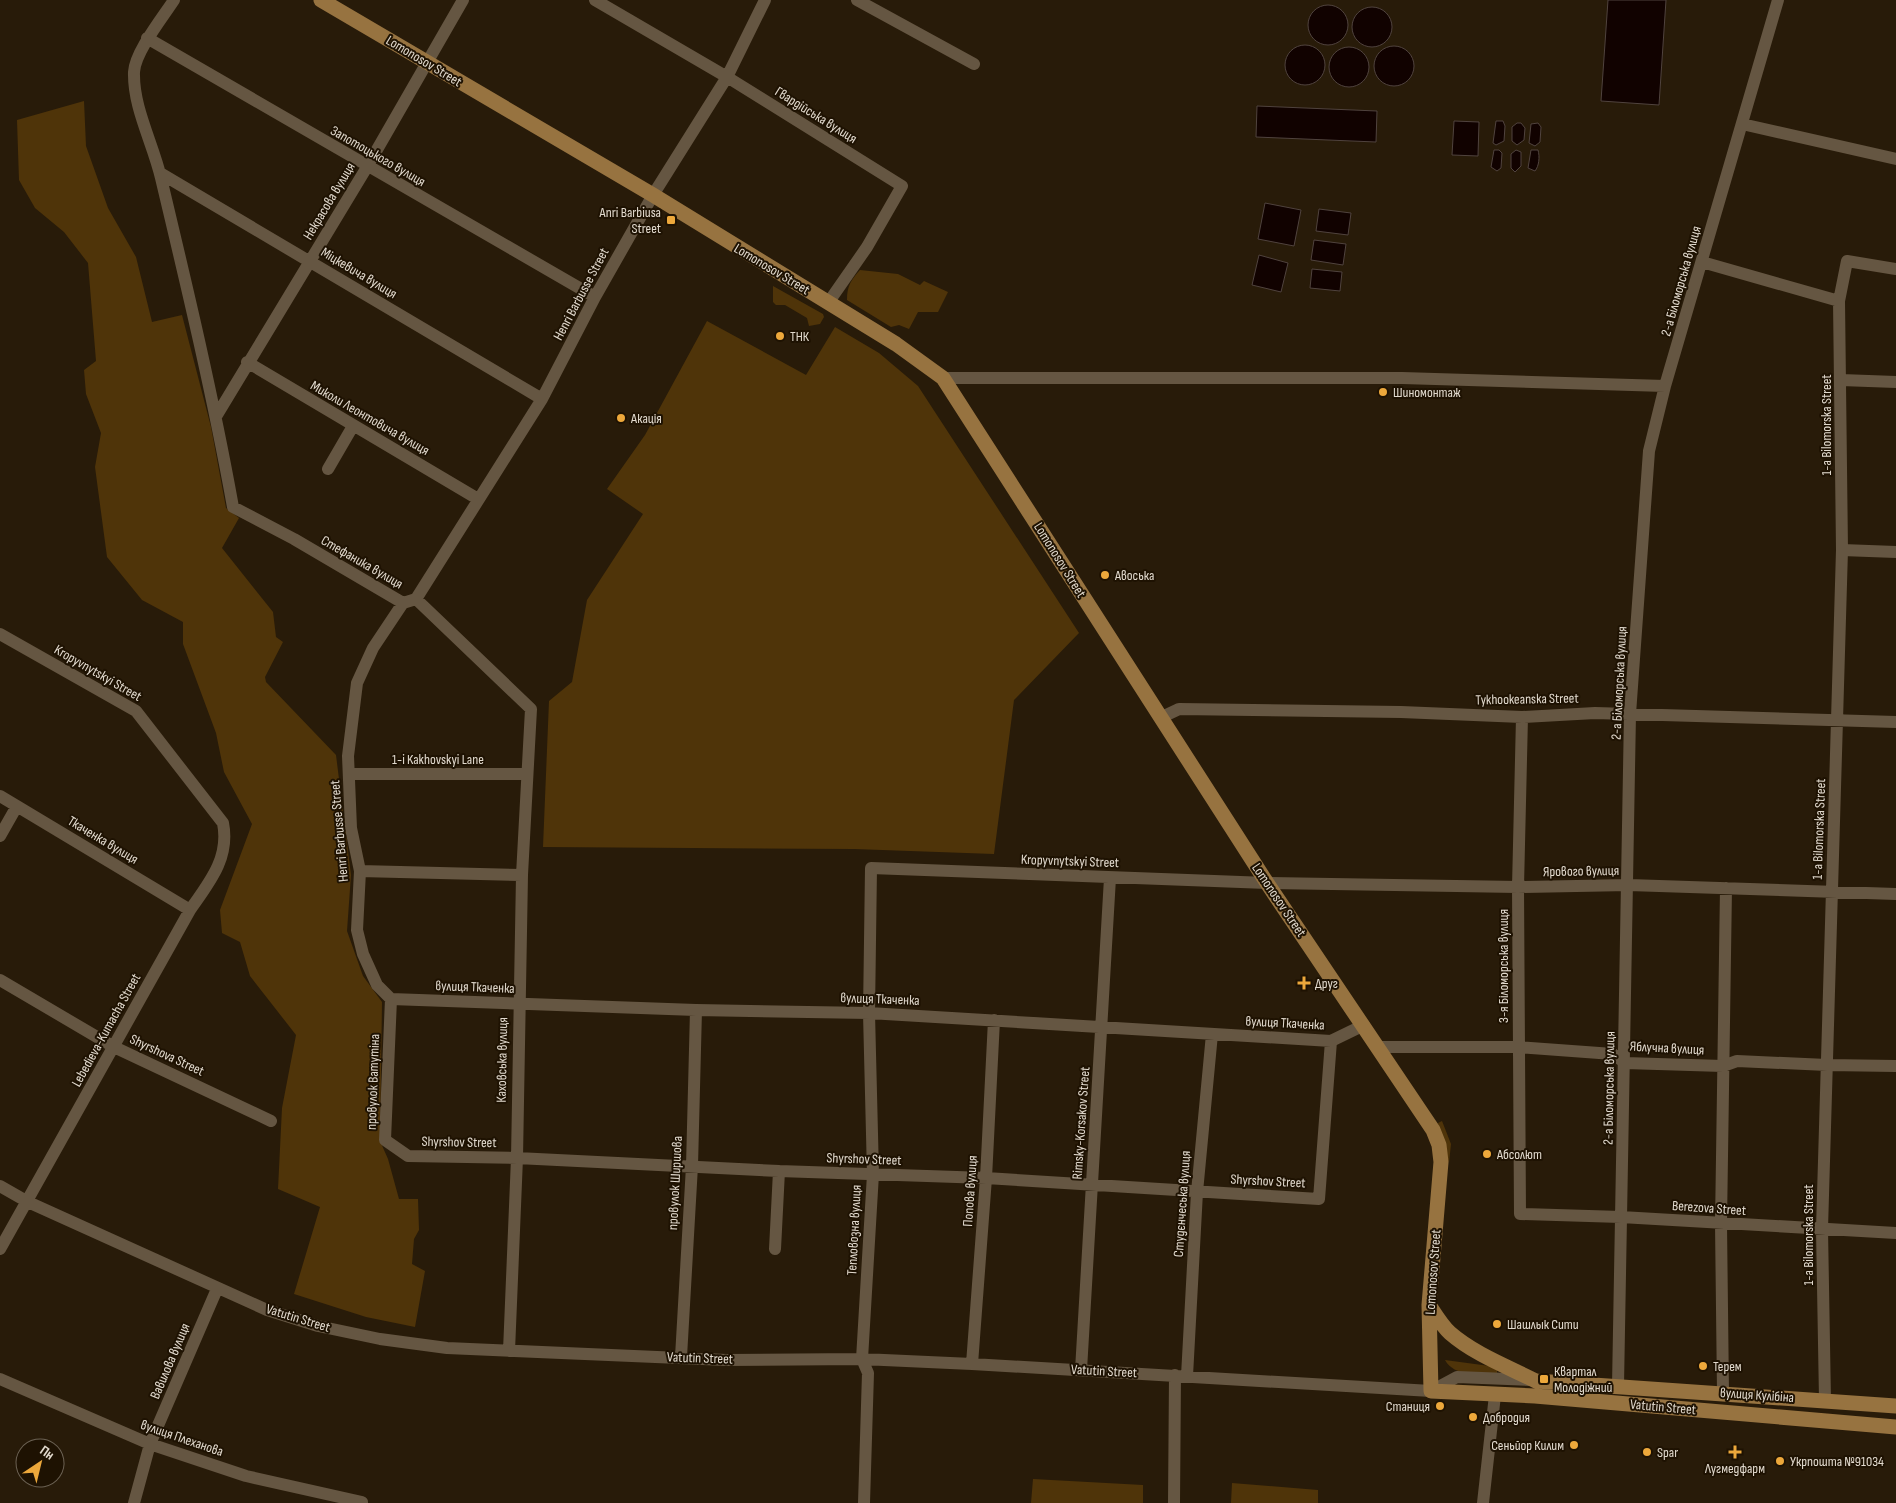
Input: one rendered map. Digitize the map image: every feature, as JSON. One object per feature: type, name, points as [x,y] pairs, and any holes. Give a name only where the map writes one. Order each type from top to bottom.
[{"type":"main road","name":"Lomonosov Street","points":[[321,0],[653,195],[896,344],[944,378],[1267,883],[1424,1115],[1439,1145],[1440,1186],[1429,1305],[1431,1392]]},
{"type":"main road","points":[[1429,1305],[1449,1332],[1456,1338],[1494,1361],[1536,1381]]},
{"type":"main road","name":"Vatutin Street","points":[[1536,1381],[1618,1386]]},
{"type":"main road","name":"вулиця Кулібіна","points":[[1618,1386],[1896,1406]]},
{"type":"main road","name":"Vatutin Street","points":[[1431,1392],[1535,1396],[1896,1427]]},
{"type":"street","points":[[174,0],[147,38],[134,69],[134,90],[160,173],[216,414]]},
{"type":"street","name":"Некрасова вулиця","points":[[216,414],[367,167],[463,0]]},
{"type":"street","name":"Гвардійська вулиця","points":[[595,0],[727,77],[902,186],[867,247],[828,303]]},
{"type":"street","name":"Henri Barbusse Street","points":[[416,599],[542,399],[595,297],[653,195],[727,77],[765,0]]},
{"type":"street","points":[[857,0],[974,64]]},
{"type":"street","name":"2-а Біломорська вулиця","points":[[1618,1386],[1629,885],[1630,714],[1649,452],[1666,386],[1778,0]]},
{"type":"street","name":"Запотоцького вулиця","points":[[147,38],[367,167],[595,297]]},
{"type":"street","points":[[1742,124],[1896,159]]},
{"type":"street","name":"Міцкевича вулиця","points":[[160,173],[542,399]]},
{"type":"street","name":"1-a Bilomorska Street","points":[[1825,1400],[1822,1229],[1842,550],[1841,380],[1838,301],[1847,261],[1896,269]]},
{"type":"street","points":[[1702,262],[1838,301]]},
{"type":"street","name":"Миколи Леонтовича вулиця","points":[[247,362],[478,499]]},
{"type":"street","points":[[944,378],[1395,378],[1666,386]]},
{"type":"street","points":[[1841,380],[1896,382]]},
{"type":"street","name":"Стефаника вулиця","points":[[216,414],[232,507],[294,539],[403,603],[416,599],[531,709]]},
{"type":"street","points":[[328,469],[353,426]]},
{"type":"street","points":[[1842,550],[1896,552]]},
{"type":"street","name":"Henri Barbusse Street","points":[[391,999],[377,986],[363,954],[357,930],[360,871],[351,828],[348,756],[357,683],[374,648],[403,603]]},
{"type":"street","name":"Kropyvnytskyi Street","points":[[0,634],[136,712],[223,823]]},
{"type":"street","name":"Каховська вулиця","points":[[509,1351],[517,1158],[518,1004],[522,875],[531,709]]},
{"type":"street","name":"Tykhookeanska Street","points":[[1160,718],[1179,709],[1401,712],[1522,717],[1595,713],[1896,722]]},
{"type":"street","name":"3-я Біломорська вулиця","points":[[1520,1214],[1518,887],[1522,717]]},
{"type":"street","name":"1-i Kakhovskyi Lane","points":[[349,774],[527,774]]},
{"type":"street","name":"Ткаченка вулиця","points":[[0,796],[190,910]]},
{"type":"street","points":[[0,836],[17,806]]},
{"type":"street","name":"Lebedieva-Kumacha Street","points":[[0,1249],[190,910],[210,883],[224,851],[226,838],[223,823]]},
{"type":"street","name":"Kropyvnytskyi Street","points":[[871,868],[1267,883]]},
{"type":"street","name":"Тепловозна вулиця","points":[[864,1503],[868,1372],[862,1359],[873,1174],[869,1013],[871,868]]},
{"type":"street","points":[[360,871],[522,875]]},
{"type":"street","name":"Rimsky-Korsakov Street","points":[[1081,1370],[1110,878]]},
{"type":"street","name":"Ярового вулиця","points":[[1267,883],[1518,887],[1629,885],[1896,894]]},
{"type":"street","points":[[1723,1393],[1722,1224],[1726,888]]},
{"type":"street","name":"Shyrshova Street","points":[[0,980],[114,1046],[272,1121]]},
{"type":"street","name":"вулиця Ткаченка","points":[[391,999],[696,1010],[869,1013],[1331,1041],[1364,1025]]},
{"type":"street","name":"провулок Ватутіна","points":[[391,999],[385,1140],[408,1156]]},
{"type":"street","name":"провулок Ширшова","points":[[681,1357],[692,1166],[696,1010]]},
{"type":"street","name":"Попова вулиця","points":[[972,1364],[986,1178],[994,1020]]},
{"type":"street","name":"Студєнчеська вулиця","points":[[1174,1503],[1181,1376],[1212,1034]]},
{"type":"street","name":"Shyrshov Street","points":[[408,1156],[517,1158],[779,1171],[986,1178],[1318,1199],[1331,1041]]},
{"type":"street","name":"Яблучна вулиця","points":[[1378,1047],[1518,1047],[1613,1054],[1625,1063],[1723,1066],[1737,1061],[1896,1066]]},
{"type":"street","points":[[775,1248],[779,1171]]},
{"type":"street","name":"Vatutin Street","points":[[0,1186],[28,1202],[217,1289],[268,1310],[318,1326],[438,1347],[681,1357],[862,1359],[1081,1370],[1431,1392],[1457,1377],[1536,1381]]},
{"type":"street","name":"Berezova Street","points":[[1520,1214],[1622,1217],[1896,1233]]},
{"type":"street","name":"Вавилова вулиця","points":[[134,1503],[150,1444],[217,1289]]},
{"type":"street","name":"вулиця Плеханова","points":[[0,1379],[150,1444],[246,1476],[362,1502]]},
{"type":"street","points":[[1484,1503],[1495,1395]]},
{"type":"shaded area","points":[[1608,0],[1666,0],[1659,105],[1601,101]]},
{"type":"shaded area","points":[[1324,5],[1332,5],[1339,8],[1345,14],[1348,25],[1345,36],[1339,42],[1332,45],[1324,45],[1317,42],[1311,36],[1308,29],[1308,21],[1311,14],[1317,8]]},
{"type":"shaded area","points":[[1368,7],[1376,7],[1383,10],[1389,16],[1392,27],[1389,38],[1383,44],[1376,47],[1368,47],[1361,44],[1355,38],[1352,31],[1352,23],[1355,16],[1361,10]]},
{"type":"shaded area","points":[[1301,45],[1309,45],[1316,48],[1322,54],[1325,65],[1322,76],[1316,82],[1309,85],[1301,85],[1294,82],[1288,76],[1285,69],[1285,61],[1288,54],[1294,48]]},
{"type":"shaded area","points":[[1390,46],[1398,46],[1405,49],[1411,55],[1414,66],[1411,77],[1405,83],[1398,86],[1390,86],[1383,83],[1377,77],[1374,70],[1374,62],[1377,55],[1383,49]]},
{"type":"shaded area","points":[[1345,47],[1353,47],[1360,50],[1366,56],[1369,67],[1366,78],[1360,84],[1353,87],[1345,87],[1338,84],[1332,78],[1329,71],[1329,63],[1332,56],[1338,50]]},
{"type":"shaded area","points":[[84,101],[86,146],[108,208],[136,257],[152,322],[182,315],[211,427],[226,508],[239,518],[222,548],[273,612],[276,637],[283,642],[265,677],[266,682],[336,755],[351,875],[347,931],[363,976],[382,1002],[380,1141],[388,1159],[399,1199],[418,1199],[419,1230],[414,1239],[412,1264],[425,1271],[415,1327],[366,1317],[294,1294],[320,1207],[278,1189],[282,1108],[296,1035],[250,976],[240,942],[222,933],[220,910],[252,824],[224,772],[216,733],[183,644],[183,622],[142,600],[107,557],[95,467],[101,433],[86,394],[84,370],[96,361],[88,263],[64,232],[35,208],[19,180],[17,120]]},
{"type":"shaded area","points":[[1257,106],[1377,111],[1376,142],[1256,137]]},
{"type":"shaded area","points":[[1454,121],[1479,122],[1478,156],[1452,155]]},
{"type":"shaded area","points":[[1496,121],[1503,121],[1505,126],[1504,141],[1496,145],[1493,143]]},
{"type":"shaded area","points":[[1517,123],[1521,123],[1525,128],[1524,140],[1517,145],[1512,141],[1512,127]]},
{"type":"shaded area","points":[[1538,123],[1541,127],[1540,142],[1535,146],[1529,143],[1531,124]]},
{"type":"shaded area","points":[[1494,150],[1499,150],[1502,153],[1501,168],[1497,171],[1491,167]]},
{"type":"shaded area","points":[[1516,150],[1521,152],[1521,166],[1515,172],[1511,168],[1511,154]]},
{"type":"shaded area","points":[[1531,150],[1538,150],[1539,153],[1535,171],[1528,168]]},
{"type":"shaded area","points":[[1265,203],[1301,210],[1294,246],[1258,239]]},
{"type":"shaded area","points":[[1319,209],[1351,213],[1348,235],[1316,231]]},
{"type":"shaded area","points":[[1314,240],[1346,244],[1343,265],[1311,260]]},
{"type":"shaded area","points":[[1259,255],[1288,263],[1281,292],[1252,285]]},
{"type":"shaded area","points":[[1312,269],[1342,272],[1340,291],[1310,288]]},
{"type":"shaded area","points":[[860,270],[898,274],[920,285],[924,281],[948,292],[938,312],[918,312],[909,329],[899,325],[891,327],[847,300],[850,284]]},
{"type":"shaded area","points":[[773,286],[823,314],[824,317],[820,324],[809,326],[807,318],[785,305],[776,305],[773,302]]},
{"type":"shaded area","points":[[707,321],[806,375],[835,327],[879,353],[918,386],[1079,633],[1014,700],[994,854],[854,849],[543,847],[549,701],[572,682],[587,600],[643,514],[607,489],[645,435]]},
{"type":"shaded area","points":[[1442,1121],[1451,1144],[1449,1163],[1438,1123]]},
{"type":"shaded area","points":[[1445,1360],[1497,1367],[1497,1375],[1461,1372],[1449,1365]]},
{"type":"shaded area","points":[[1033,1479],[1143,1485],[1143,1503],[1031,1503]]},
{"type":"shaded area","points":[[1232,1483],[1318,1490],[1318,1503],[1231,1503]]},
{"type":"place","name":"Anri Barbiusa Street","points":[[671,220]]},
{"type":"place","name":"ТНК","points":[[780,336]]},
{"type":"place","name":"Шиномонтаж","points":[[1383,392]]},
{"type":"place","name":"Акація","points":[[621,418]]},
{"type":"place","name":"Авоська","points":[[1105,575]]},
{"type":"place","name":"Друг","points":[[1304,983]]},
{"type":"place","name":"Абсолют","points":[[1487,1154]]},
{"type":"place","name":"Шашлык Сити","points":[[1497,1324]]},
{"type":"place","name":"Терем","points":[[1703,1366]]},
{"type":"place","name":"Квартал Молодіжний","points":[[1544,1379]]},
{"type":"place","name":"Станиця","points":[[1440,1406]]},
{"type":"place","name":"Добродия","points":[[1473,1417]]},
{"type":"place","name":"Сеньйор Килим","points":[[1574,1445]]},
{"type":"place","name":"Spar","points":[[1647,1452]]},
{"type":"place","name":"Лугмедфарм","points":[[1735,1452]]},
{"type":"place","name":"Укрпошта №91034","points":[[1780,1461]]}]
